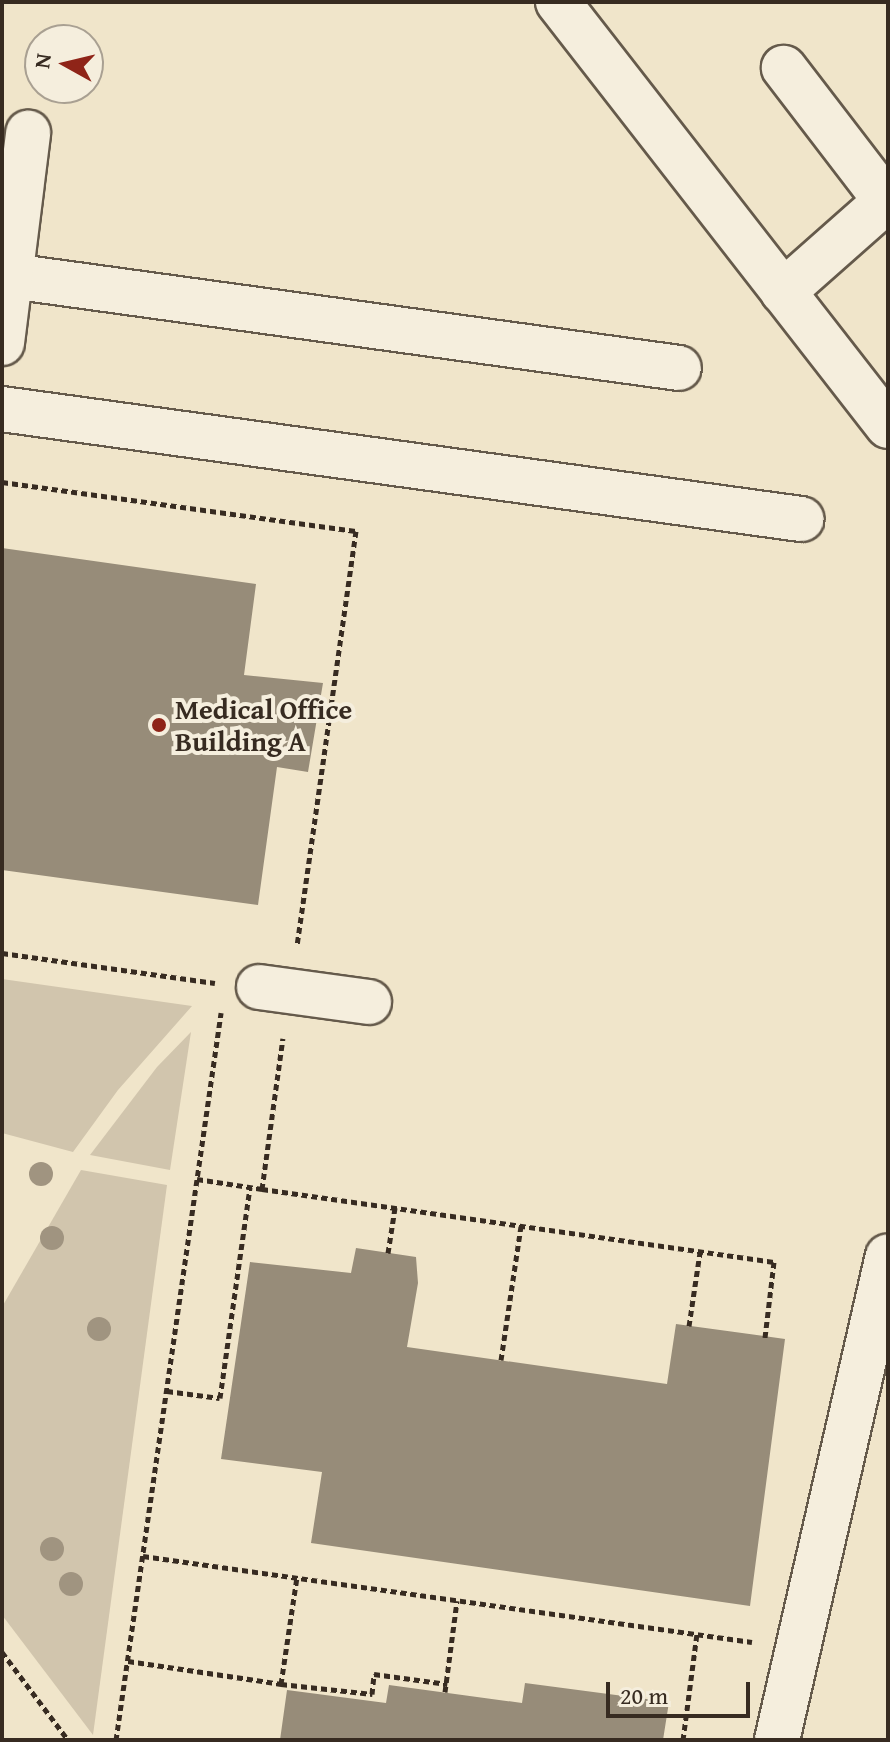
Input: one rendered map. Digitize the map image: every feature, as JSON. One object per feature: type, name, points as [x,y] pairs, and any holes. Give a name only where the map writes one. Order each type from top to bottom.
[{"type":"street","points":[[558,2],[888,426]]},
{"type":"street","points":[[783,292],[886,201],[784,68]]},
{"type":"street","points":[[2,343],[28,133]]},
{"type":"street","points":[[11,276],[679,368]]},
{"type":"street","points":[[2,409],[801,519]]},
{"type":"street","points":[[258,988],[369,1002]]},
{"type":"street","points":[[777,1740],[888,1257]]},
{"type":"path","points":[[2,482],[356,531],[258,988],[197,1179],[116,1740]]},
{"type":"path","points":[[2,953],[258,988]]},
{"type":"path","points":[[258,988],[262,1189]]},
{"type":"path","points":[[197,1179],[774,1262],[765,1337]]},
{"type":"path","points":[[167,1391],[220,1398],[250,1187]]},
{"type":"path","points":[[388,1253],[395,1208]]},
{"type":"path","points":[[501,1360],[521,1226]]},
{"type":"path","points":[[689,1326],[700,1252]]},
{"type":"path","points":[[143,1556],[764,1644]]},
{"type":"path","points":[[281,1684],[297,1577]]},
{"type":"path","points":[[445,1692],[457,1601]]},
{"type":"path","points":[[683,1740],[697,1634]]},
{"type":"path","points":[[2,1652],[68,1740]]},
{"type":"path","points":[[128,1661],[372,1694],[374,1674],[447,1684]]},
{"type":"shaded area","points":[[2,979],[192,1006],[118,1090],[73,1152],[2,1133]]},
{"type":"shaded area","points":[[191,1032],[170,1170],[90,1155],[157,1067]]},
{"type":"shaded area","points":[[81,1170],[167,1185],[93,1735],[2,1615],[2,1307]]},
{"type":"building","name":"Medical Office Building A","points":[[2,548],[256,584],[244,675],[323,683],[308,772],[277,767],[258,905],[2,870]]},
{"type":"building","points":[[356,1248],[416,1257],[418,1283],[407,1347],[667,1384],[676,1324],[785,1339],[750,1606],[311,1543],[322,1472],[221,1459],[250,1262],[351,1273]]},
{"type":"building","points":[[525,1683],[669,1702],[663,1740],[280,1740],[287,1690],[386,1703],[389,1685],[522,1703]]},
{"type":"place","name":"Medical Office Building A","points":[[159,725]]}]
